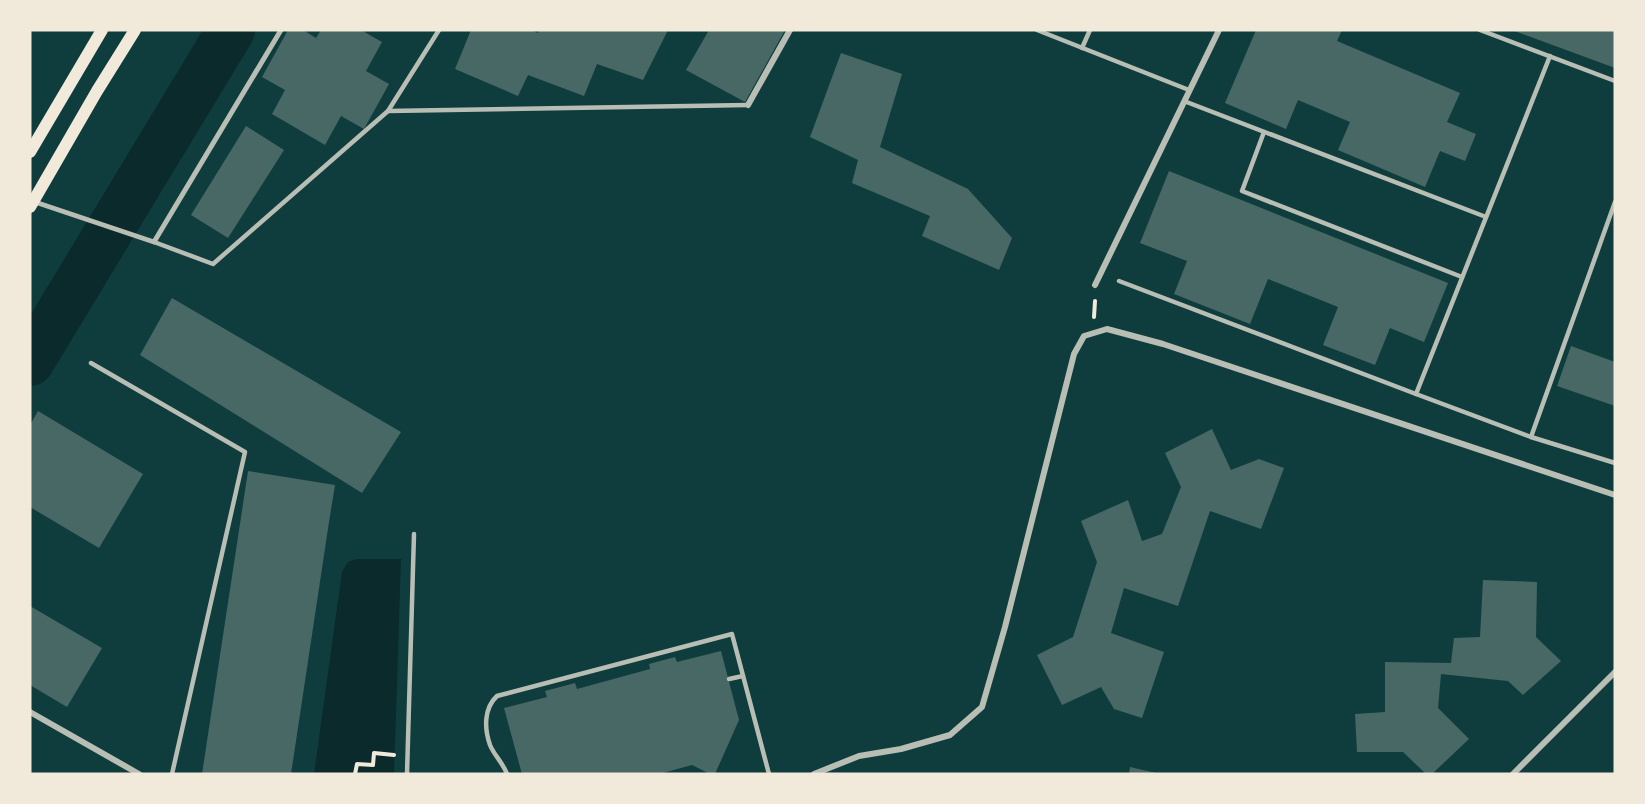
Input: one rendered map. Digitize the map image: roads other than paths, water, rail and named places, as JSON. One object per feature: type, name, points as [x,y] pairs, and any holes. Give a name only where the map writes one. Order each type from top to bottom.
[{"type":"main road","points":[[30,152],[102,30]]},
{"type":"main road","points":[[32,204],[135,30]]},
{"type":"street","points":[[32,204],[154,242],[281,30]]},
{"type":"street","points":[[748,105],[790,30]]},
{"type":"street","points":[[1095,285],[1219,30]]},
{"type":"street","points":[[814,774],[859,756],[901,749],[950,735],[982,707],[1005,627],[1074,354],[1084,336],[1107,329],[1163,344],[1615,495]]},
{"type":"street","points":[[1513,774],[1615,672]]},
{"type":"street","points":[[30,712],[140,774]]},
{"type":"lane","points":[[154,242],[213,264],[388,111],[439,30]]},
{"type":"lane","points":[[1037,30],[1189,90]]},
{"type":"lane","points":[[1082,48],[1089,30]]},
{"type":"lane","points":[[1480,30],[1615,81]]},
{"type":"lane","points":[[1416,394],[1550,56]]},
{"type":"lane","points":[[1184,101],[1486,217]]},
{"type":"lane","points":[[388,111],[748,105]]},
{"type":"lane","points":[[1264,132],[1242,191],[1462,277]]},
{"type":"lane","points":[[1531,437],[1615,202]]},
{"type":"lane","points":[[1119,281],[1531,437],[1615,463]]},
{"type":"lane","points":[[91,363],[245,452],[172,774]]},
{"type":"lane","points":[[407,774],[414,534]]},
{"type":"lane","points":[[507,774],[489,743],[486,712],[489,703],[497,696],[732,634],[769,774]]},
{"type":"lane","points":[[729,680],[743,676]]},
{"type":"water","points":[[357,559],[401,559],[394,774],[314,774],[342,572],[348,562]]},
{"type":"waterway","points":[[30,362],[231,30]]}]
